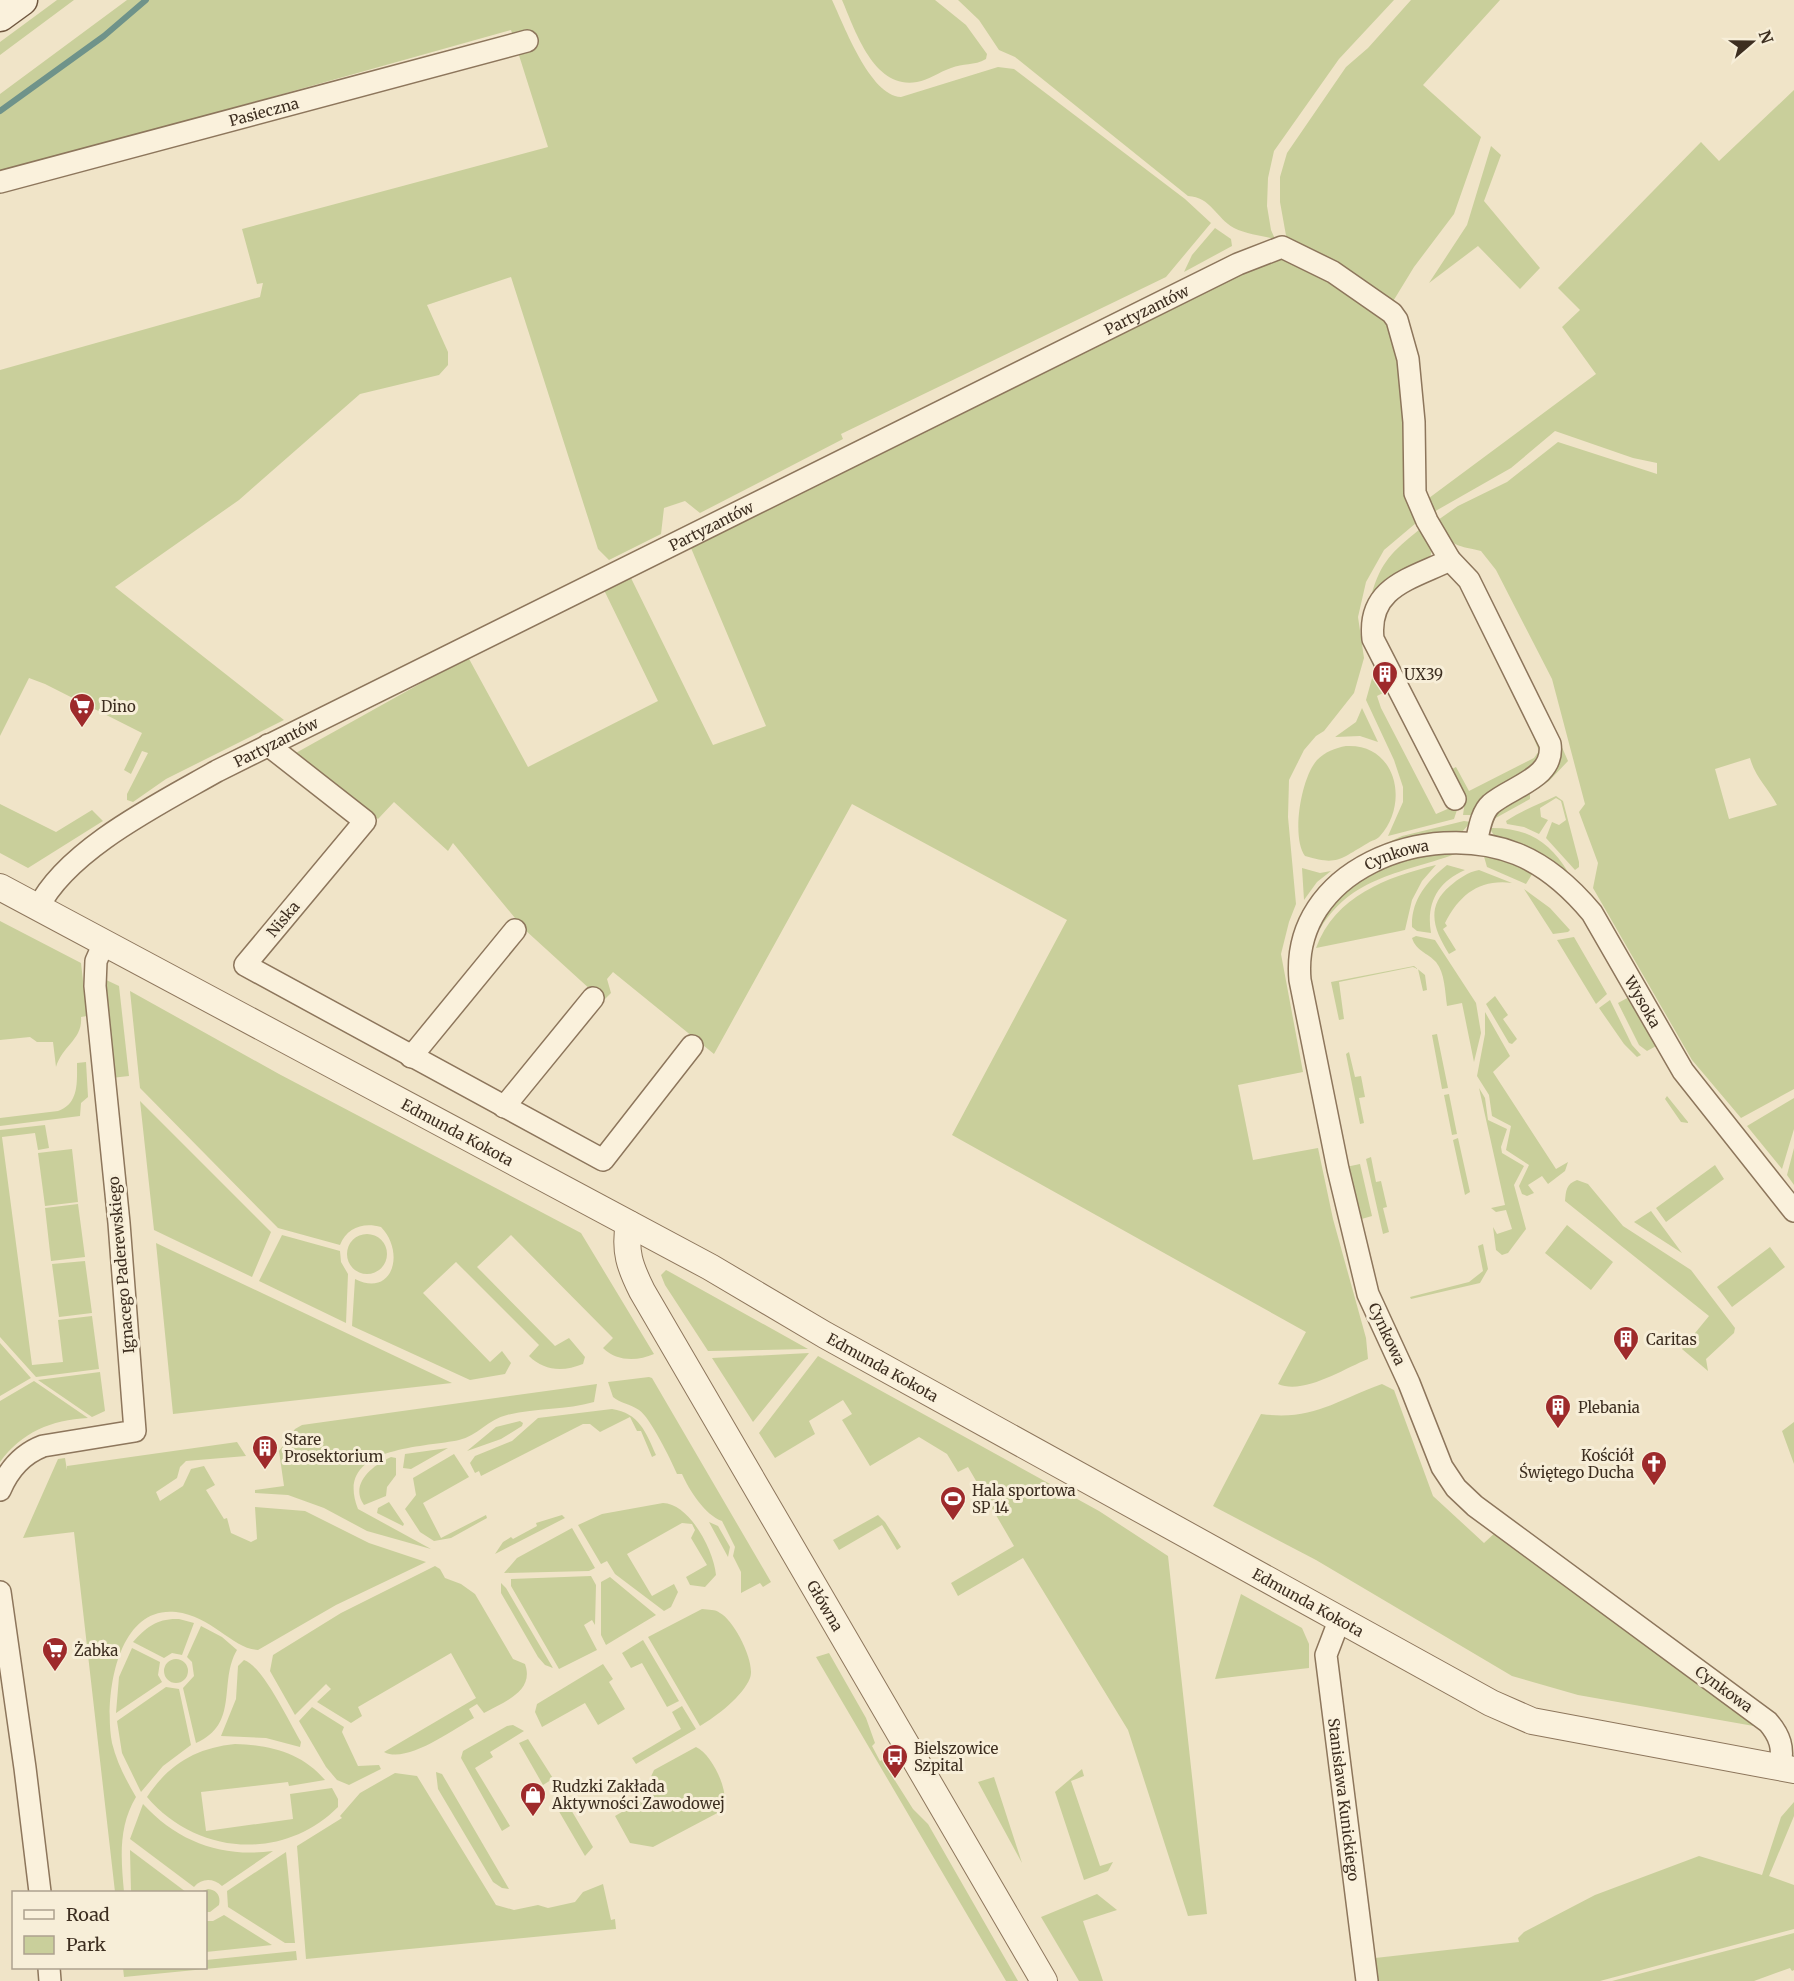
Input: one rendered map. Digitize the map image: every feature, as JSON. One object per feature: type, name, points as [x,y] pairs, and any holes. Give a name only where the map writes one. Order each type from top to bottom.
[{"type":"main road","points":[[0,16],[22,0]]},
{"type":"street","name":"Pasieczna","points":[[0,182],[527,41]]},
{"type":"street","name":"Partyzantów","points":[[38,908],[59,876],[88,851],[175,795],[268,745],[1259,255],[1282,247],[1333,272],[1392,313],[1400,328],[1408,358],[1414,422],[1415,493],[1427,521],[1450,560]]},
{"type":"street","points":[[1455,799],[1373,639],[1371,624],[1380,598],[1392,588],[1450,560],[1469,580],[1523,685],[1551,751],[1546,766],[1539,774],[1490,805],[1469,843]]},
{"type":"street","name":"Niska","points":[[268,745],[365,821],[245,965],[603,1160],[692,1046]]},
{"type":"street","name":"Cynkowa","points":[[1469,843],[1442,843],[1397,851],[1359,869],[1327,897],[1314,912],[1304,931],[1299,950],[1300,980],[1338,1169],[1368,1293],[1409,1383],[1442,1467],[1456,1488],[1474,1506],[1768,1722],[1781,1746],[1787,1768]]},
{"type":"street","name":"Wysoka","points":[[1469,843],[1518,854],[1539,865],[1577,896],[1592,913],[1683,1071],[1794,1211]]},
{"type":"street","name":"Edmunda Kokota","points":[[0,887],[630,1224],[1491,1704],[1532,1721],[1787,1768]]},
{"type":"street","points":[[411,1057],[514,930]]},
{"type":"street","name":"Ignacego Paderewskiego","points":[[0,1490],[18,1461],[30,1450],[135,1431],[119,1223],[95,986],[96,961],[104,943]]},
{"type":"street","points":[[504,1107],[593,998]]},
{"type":"street","name":"Główna","points":[[630,1224],[626,1245],[627,1258],[642,1291],[1044,1981]]},
{"type":"street","points":[[0,1592],[40,1891]]},
{"type":"street","name":"Stanisława Kunickiego","points":[[1339,1621],[1326,1655],[1367,1981]]},
{"type":"green space","points":[[57,0],[74,0],[0,55],[0,42]]},
{"type":"green space","points":[[127,0],[832,0],[859,58],[879,85],[890,94],[901,97],[998,67],[1014,69],[1185,199],[1211,223],[1166,277],[841,434],[843,439],[700,513],[685,501],[664,508],[661,534],[609,560],[598,549],[511,277],[427,305],[448,352],[448,365],[439,375],[360,394],[239,500],[115,587],[284,720],[166,779],[133,802],[127,800],[127,794],[148,753],[142,751],[131,774],[124,770],[142,733],[45,684],[29,678],[0,736],[0,370],[260,297],[263,283],[257,284],[242,229],[548,147],[511,30],[0,173],[0,94]]},
{"type":"green space","points":[[842,0],[935,0],[966,25],[987,54],[986,59],[977,63],[955,66],[917,82],[902,82],[889,77],[868,55]]},
{"type":"green space","points":[[958,0],[1394,0],[1339,59],[1274,151],[1268,178],[1267,206],[1275,239],[1234,228],[1208,204],[1196,197],[1188,196],[1015,57],[999,50],[979,20]]},
{"type":"green space","points":[[1411,0],[1500,0],[1423,85],[1481,137],[1454,214],[1414,267],[1392,303],[1287,241],[1280,202],[1280,177],[1287,153],[1346,67],[1368,48]]},
{"type":"green space","points":[[1794,90],[1794,1089],[1741,1118],[1692,1060],[1593,888],[1598,863],[1579,812],[1585,804],[1552,679],[1496,570],[1481,551],[1454,543],[1438,520],[1458,506],[1507,482],[1558,442],[1657,474],[1657,463],[1633,458],[1555,431],[1511,468],[1432,513],[1429,498],[1596,374],[1562,327],[1580,310],[1558,288],[1701,142],[1719,161]],"holes":[[[1750,758],[1777,805],[1729,819],[1715,769]]]},
{"type":"green space","points":[[1491,146],[1501,155],[1484,201],[1540,268],[1520,289],[1478,246],[1429,283],[1467,225]]},
{"type":"green space","points":[[1215,228],[1231,239],[1232,246],[1184,272],[1192,255]]},
{"type":"green space","points":[[1282,248],[1392,313],[1420,508],[1416,523],[1384,550],[1366,582],[1358,617],[1364,658],[1354,693],[1324,731],[1316,736],[1304,750],[1289,780],[1288,817],[1296,904],[1281,954],[1303,1072],[1238,1085],[1253,1160],[1318,1148],[1333,1219],[1366,1338],[1368,1359],[1311,1384],[1300,1386],[1278,1384],[1306,1332],[952,1135],[1067,920],[852,804],[714,1054],[613,972],[607,979],[611,993],[603,1001],[524,929],[453,843],[448,851],[394,802],[378,819],[294,754],[468,657],[528,767],[658,701],[604,590],[631,578],[713,745],[766,726],[691,548],[1083,341]]},
{"type":"green space","points":[[1420,529],[1432,549],[1430,559],[1382,585],[1371,596],[1379,574],[1389,558]]},
{"type":"green space","points":[[1376,664],[1389,690],[1377,696],[1381,708],[1436,814],[1459,804],[1454,819],[1388,836],[1403,802],[1403,787],[1394,760],[1366,700]]},
{"type":"green space","points":[[1543,704],[1568,761],[1549,781],[1530,793],[1530,799],[1492,820],[1492,815],[1540,783]]},
{"type":"green space","points":[[1362,708],[1378,742],[1360,736],[1335,737],[1356,722]]},
{"type":"green space","points":[[1532,728],[1542,746],[1542,758],[1474,815],[1463,815],[1465,801],[1450,770],[1456,767],[1469,791],[1534,758],[1539,751],[1530,729]]},
{"type":"green space","points":[[1346,746],[1363,748],[1377,754],[1387,764],[1396,792],[1389,823],[1380,836],[1344,857],[1325,860],[1305,856],[1301,847],[1298,822],[1306,780],[1320,757]]},
{"type":"green space","points":[[1556,796],[1563,801],[1579,862],[1579,867],[1575,870],[1546,838],[1552,822],[1559,825],[1566,820],[1561,801],[1556,798],[1540,808],[1541,817],[1548,820],[1539,834],[1524,827],[1507,824],[1506,821]]},
{"type":"green space","points":[[0,804],[56,832],[92,810],[103,821],[28,868],[0,853]]},
{"type":"green space","points":[[1464,821],[1471,822],[1460,834],[1372,853],[1370,851],[1402,836]]},
{"type":"green space","points":[[1489,828],[1514,830],[1535,838],[1553,852],[1568,872],[1496,838]]},
{"type":"green space","points":[[1465,850],[1367,885],[1349,896],[1334,910],[1320,929],[1315,925],[1355,882],[1403,857]]},
{"type":"green space","points":[[1483,853],[1534,871],[1526,884],[1487,867]]},
{"type":"green space","points":[[1436,865],[1422,881],[1412,900],[1405,930],[1316,948],[1325,930],[1349,902],[1382,883]]},
{"type":"green space","points":[[1447,865],[1465,870],[1447,881],[1436,895],[1430,913],[1431,933],[1417,931],[1412,927],[1412,917],[1417,900],[1433,878]]},
{"type":"green space","points":[[1302,868],[1320,873],[1331,871],[1317,882],[1304,900]]},
{"type":"green space","points":[[1479,870],[1512,883],[1490,883],[1481,886],[1457,904],[1445,923],[1447,926],[1443,929],[1456,950],[1449,954],[1439,936],[1434,919],[1437,902],[1456,881]]},
{"type":"green space","points":[[1524,889],[1550,908],[1570,930],[1553,934]]},
{"type":"green space","points":[[0,921],[81,963],[87,1016],[81,1017],[81,1025],[76,1037],[63,1053],[56,1067],[53,1042],[37,1042],[30,1037],[0,1040]]},
{"type":"green space","points":[[1416,936],[1435,940],[1476,1003],[1481,1033],[1474,1062],[1462,1003],[1447,1006],[1439,966],[1416,946],[1412,938]]},
{"type":"green space","points":[[1574,937],[1607,994],[1596,1004],[1557,940]]},
{"type":"green space","points":[[1414,966],[1417,969],[1413,967],[1339,982],[1344,1019],[1339,1020],[1331,982]]},
{"type":"green space","points":[[1418,969],[1425,975],[1427,990],[1423,991]]},
{"type":"green space","points":[[102,978],[119,986],[129,1076],[111,1078]]},
{"type":"green space","points":[[130,991],[279,1074],[581,1233],[654,1354],[628,1359],[609,1353],[603,1348],[613,1338],[511,1235],[477,1267],[555,1346],[569,1338],[585,1357],[583,1364],[554,1369],[535,1361],[529,1356],[539,1345],[456,1262],[423,1293],[490,1362],[502,1351],[511,1363],[505,1374],[470,1380],[352,1326],[355,1279],[378,1283],[386,1278],[394,1260],[389,1237],[381,1227],[368,1225],[352,1230],[340,1245],[278,1228],[140,1088]]},
{"type":"green space","points":[[1495,996],[1508,1015],[1503,1019],[1517,1039],[1512,1044],[1509,1043],[1486,1004]]},
{"type":"green space","points":[[1631,996],[1658,1045],[1647,1051],[1639,1045],[1618,1003]]},
{"type":"green space","points":[[1610,1000],[1632,1045],[1641,1055],[1637,1057],[1624,1044],[1599,1008]]},
{"type":"green space","points":[[1485,1012],[1510,1056],[1493,1072],[1556,1169],[1568,1162],[1565,1171],[1548,1184],[1542,1176],[1528,1185],[1534,1193],[1527,1196],[1522,1194],[1519,1186],[1529,1165],[1506,1150],[1511,1126],[1492,1116],[1489,1095],[1477,1076],[1485,1034]]},
{"type":"green space","points":[[1437,1034],[1448,1088],[1442,1089],[1432,1035]]},
{"type":"green space","points":[[1349,1052],[1355,1077],[1361,1076],[1365,1097],[1359,1098],[1364,1123],[1360,1124],[1346,1054]]},
{"type":"green space","points":[[86,1062],[88,1097],[81,1103],[80,1116],[0,1126],[0,1118],[58,1111],[65,1108],[75,1092],[77,1063]]},
{"type":"green space","points":[[1479,1088],[1485,1098],[1488,1120],[1507,1129],[1501,1147],[1502,1153],[1524,1166],[1514,1185],[1526,1229],[1508,1253],[1502,1255],[1496,1250],[1493,1227],[1497,1234],[1512,1229],[1506,1210],[1496,1212],[1491,1208],[1505,1205]]},
{"type":"green space","points":[[1449,1094],[1457,1134],[1452,1135],[1444,1095]]},
{"type":"green space","points":[[1667,1096],[1688,1123],[1681,1122],[1665,1099]]},
{"type":"green space","points":[[1794,1098],[1794,1129],[1782,1169],[1747,1126]]},
{"type":"green space","points":[[140,1101],[271,1232],[252,1277],[154,1230]]},
{"type":"green space","points":[[45,1125],[49,1148],[38,1150],[35,1133],[2,1137],[32,1365],[63,1362],[58,1320],[92,1316],[99,1369],[36,1377],[0,1337],[0,1130]]},
{"type":"green space","points":[[1458,1138],[1470,1192],[1465,1195],[1453,1140]]},
{"type":"green space","points":[[1794,1148],[1794,1185],[1787,1175]]},
{"type":"green space","points":[[72,1149],[78,1202],[45,1206],[38,1153]]},
{"type":"green space","points":[[1371,1157],[1376,1182],[1381,1181],[1387,1207],[1383,1208],[1389,1232],[1383,1234],[1366,1159]]},
{"type":"green space","points":[[1360,1164],[1372,1216],[1358,1220],[1346,1167]]},
{"type":"green space","points":[[1715,1165],[1724,1179],[1666,1222],[1656,1208]]},
{"type":"green space","points":[[1577,1180],[1588,1184],[1623,1226],[1691,1270],[1735,1328],[1734,1333],[1706,1359],[1708,1371],[1682,1349],[1709,1316],[1565,1201],[1566,1191]]},
{"type":"green space","points":[[78,1204],[85,1257],[51,1261],[45,1208]]},
{"type":"green space","points":[[1651,1211],[1682,1253],[1634,1222]]},
{"type":"green space","points":[[1567,1225],[1613,1262],[1591,1290],[1545,1253]]},
{"type":"green space","points":[[367,1234],[381,1240],[387,1254],[381,1268],[367,1274],[353,1268],[347,1254],[353,1240]]},
{"type":"green space","points":[[282,1235],[340,1251],[341,1262],[348,1274],[346,1323],[259,1281]]},
{"type":"green space","points":[[156,1243],[452,1383],[173,1414]]},
{"type":"green space","points":[[1483,1244],[1488,1269],[1480,1283],[1411,1299],[1410,1297],[1469,1282],[1483,1271],[1478,1246]]},
{"type":"green space","points":[[1770,1247],[1785,1267],[1732,1307],[1717,1287]]},
{"type":"green space","points":[[85,1261],[92,1313],[59,1317],[52,1264]]},
{"type":"green space","points":[[666,1270],[808,1349],[708,1351],[665,1285],[661,1275]]},
{"type":"green space","points":[[0,1343],[31,1378],[0,1396]]},
{"type":"green space","points":[[809,1353],[753,1422],[712,1358]]},
{"type":"green space","points":[[818,1356],[1099,1511],[1168,1556],[1207,1914],[1188,1916],[1128,1730],[1023,1558],[958,1596],[951,1583],[1014,1546],[968,1467],[958,1472],[947,1454],[919,1437],[870,1466],[842,1420],[852,1414],[843,1400],[809,1421],[815,1434],[775,1458],[759,1433]]},
{"type":"green space","points":[[100,1372],[105,1411],[92,1417],[38,1380]]},
{"type":"green space","points":[[652,1378],[771,1582],[763,1587],[760,1583],[741,1593],[741,1572],[733,1556],[735,1547],[722,1521],[704,1508],[682,1474],[677,1474],[660,1439],[644,1414],[613,1397],[608,1382]]},
{"type":"green space","points":[[34,1381],[88,1418],[50,1425],[28,1435],[0,1462],[0,1401]]},
{"type":"green space","points":[[597,1384],[594,1402],[507,1415],[494,1420],[465,1438],[404,1449],[385,1454],[369,1462],[358,1473],[354,1488],[358,1509],[431,1549],[367,1531],[324,1508],[288,1495],[255,1493],[255,1490],[284,1486],[279,1451],[295,1429],[302,1425]]},
{"type":"green space","points":[[1382,1384],[1394,1390],[1433,1496],[1484,1543],[1497,1531],[1765,1728],[1578,1695],[1512,1676],[1316,1560],[1213,1506],[1261,1414],[1295,1415],[1310,1412]]},
{"type":"green space","points":[[612,1409],[635,1419],[645,1431],[656,1455],[652,1457],[641,1431],[637,1431],[630,1417],[600,1432],[590,1424],[583,1424],[481,1476],[479,1471],[475,1473],[470,1463],[475,1456],[512,1441],[538,1418]]},
{"type":"green space","points":[[520,1421],[523,1423],[522,1426],[501,1439],[467,1451],[496,1427]]},
{"type":"green space","points":[[1794,1422],[1794,1464],[1782,1431]]},
{"type":"green space","points":[[237,1442],[246,1456],[186,1461],[180,1467],[177,1478],[156,1492],[160,1501],[183,1486],[191,1469],[204,1466],[215,1485],[206,1490],[224,1519],[227,1518],[231,1533],[251,1542],[257,1539],[255,1507],[305,1511],[369,1543],[426,1562],[336,1605],[258,1650],[240,1644],[200,1619],[176,1612],[155,1614],[139,1624],[127,1639],[118,1659],[110,1704],[112,1743],[122,1771],[136,1797],[126,1820],[122,1843],[124,1891],[115,1891],[74,1532],[23,1538],[58,1459],[65,1458],[67,1470],[67,1466]]},
{"type":"green space","points":[[448,1448],[411,1469],[403,1468],[405,1454]]},
{"type":"green space","points":[[454,1454],[469,1477],[423,1503],[441,1538],[486,1515],[487,1518],[451,1538],[434,1541],[420,1532],[405,1509],[416,1495],[413,1478]]},
{"type":"green space","points":[[391,1457],[396,1458],[396,1475],[387,1487],[386,1496],[364,1505],[359,1490],[361,1483],[371,1470]]},
{"type":"green space","points":[[389,1502],[404,1524],[403,1526],[377,1513],[378,1508]]},
{"type":"green space","points":[[663,1503],[673,1505],[682,1511],[699,1530],[711,1554],[716,1575],[705,1587],[690,1585],[686,1577],[707,1565],[691,1538],[695,1530],[692,1524],[682,1523],[627,1554],[652,1596],[674,1584],[678,1592],[671,1607],[664,1611],[615,1574],[607,1561],[601,1564],[578,1525],[602,1514]]},
{"type":"green space","points":[[562,1515],[565,1518],[495,1554],[503,1542],[511,1537],[513,1539],[537,1526],[536,1523]]},
{"type":"green space","points":[[878,1515],[901,1547],[897,1550],[882,1525],[839,1550],[833,1540]]},
{"type":"green space","points":[[709,1522],[718,1526],[730,1547],[728,1557]]},
{"type":"green space","points":[[572,1528],[595,1568],[589,1571],[504,1573],[517,1558]]},
{"type":"green space","points":[[435,1566],[440,1569],[445,1578],[461,1584],[475,1594],[513,1659],[525,1664],[527,1674],[521,1689],[508,1700],[484,1713],[477,1704],[469,1709],[474,1718],[429,1744],[405,1753],[384,1752],[476,1698],[451,1653],[358,1707],[362,1716],[351,1723],[317,1702],[331,1689],[326,1684],[295,1715],[270,1671],[273,1655],[341,1613]]},
{"type":"green space","points":[[591,1576],[596,1585],[595,1625],[592,1620],[584,1625],[597,1650],[559,1669],[511,1586],[511,1579]]},
{"type":"green space","points":[[610,1577],[656,1615],[606,1645],[601,1635],[601,1582]]},
{"type":"green space","points":[[501,1583],[553,1668],[545,1665],[538,1657],[501,1593]]},
{"type":"green space","points":[[1241,1594],[1302,1628],[1309,1644],[1309,1668],[1215,1679]]},
{"type":"green space","points":[[702,1609],[714,1610],[726,1617],[742,1642],[751,1671],[747,1685],[742,1692],[700,1726],[648,1637]]},
{"type":"green space","points":[[179,1619],[194,1623],[182,1655],[172,1653],[164,1658],[133,1642],[153,1624]]},
{"type":"green space","points":[[201,1626],[222,1637],[237,1650],[229,1675],[223,1714],[210,1735],[196,1743],[183,1688],[194,1676],[192,1662],[187,1657]]},
{"type":"green space","points":[[643,1640],[679,1701],[667,1707],[642,1663],[631,1668],[622,1653]]},
{"type":"green space","points":[[132,1648],[160,1662],[158,1675],[162,1682],[116,1713],[119,1677]]},
{"type":"green space","points":[[829,1653],[866,1718],[875,1743],[872,1746],[880,1761],[882,1760],[913,1809],[928,1824],[1018,1981],[1006,1981],[816,1657]]},
{"type":"green space","points":[[176,1659],[185,1662],[188,1671],[185,1680],[176,1683],[167,1680],[164,1671],[167,1662]]},
{"type":"green space","points":[[244,1660],[259,1673],[267,1684],[301,1742],[300,1747],[266,1738],[221,1736],[236,1699],[238,1666]]},
{"type":"green space","points":[[603,1664],[613,1679],[609,1682],[625,1709],[598,1725],[585,1703],[542,1727],[535,1712],[537,1704]]},
{"type":"green space","points":[[166,1687],[179,1689],[191,1745],[163,1766],[141,1792],[122,1753],[117,1721]]},
{"type":"green space","points":[[682,1706],[696,1729],[636,1764],[632,1758],[681,1729],[672,1712]]},
{"type":"green space","points":[[312,1707],[344,1727],[342,1732],[358,1766],[379,1765],[381,1769],[349,1785],[337,1780],[326,1767],[299,1721]]},
{"type":"green space","points":[[513,1725],[524,1731],[490,1752],[493,1757],[475,1768],[510,1826],[502,1831],[461,1758],[463,1751],[507,1726]]},
{"type":"green space","points":[[528,1739],[556,1783],[554,1785],[551,1780],[543,1785],[519,1743]]},
{"type":"green space","points":[[235,1744],[261,1746],[284,1752],[306,1763],[325,1780],[289,1786],[288,1782],[201,1792],[206,1831],[293,1819],[290,1794],[332,1788],[338,1799],[338,1807],[316,1825],[292,1837],[266,1843],[240,1844],[214,1840],[190,1831],[167,1816],[147,1797],[165,1775],[185,1760],[208,1749]]},
{"type":"green space","points":[[696,1747],[708,1757],[722,1784],[725,1803],[723,1810],[653,1847],[630,1843],[615,1816],[653,1794],[649,1781],[654,1770]]},
{"type":"green space","points":[[1082,1769],[1084,1776],[1071,1781],[1100,1866],[1113,1862],[1108,1871],[1084,1880],[1055,1792]]},
{"type":"green space","points":[[436,1772],[442,1774],[509,1889],[502,1888],[493,1882],[438,1789]]},
{"type":"green space","points":[[395,1773],[417,1776],[496,1905],[514,1910],[538,1905],[548,1908],[575,1902],[583,1892],[603,1884],[611,1920],[615,1919],[616,1929],[306,1959],[297,1846],[342,1818],[340,1816],[360,1793]]},
{"type":"green space","points":[[994,1777],[1022,1863],[978,1782]]},
{"type":"green space","points":[[1794,1802],[1794,1816],[1769,1876],[1794,1885],[1794,1929],[1600,1981],[1378,1981],[1375,1958],[1519,1942],[1518,1938],[1524,1932],[1595,1895],[1699,1856],[1762,1875],[1781,1817]]},
{"type":"green space","points":[[567,1803],[593,1847],[585,1856],[557,1808]]},
{"type":"green space","points":[[143,1804],[171,1828],[202,1844],[236,1852],[273,1851],[222,1886],[208,1880],[194,1887],[130,1839]]},
{"type":"green space","points":[[130,1850],[185,1891],[131,1891]]},
{"type":"green space","points":[[286,1852],[295,1943],[285,1943],[228,1907],[227,1891]]},
{"type":"green space","points":[[208,1889],[218,1894],[219,1905],[210,1912],[207,1912],[207,1891],[203,1891]]},
{"type":"green space","points":[[1097,1894],[1117,1910],[1083,1921],[1103,1981],[1079,1981],[1041,1917]]},
{"type":"green space","points":[[224,1915],[272,1945],[207,1952],[207,1921],[213,1921]]},
{"type":"green space","points":[[1794,1933],[1794,1970],[1792,1971],[1790,1968],[1754,1981],[1612,1981]]},
{"type":"green space","points":[[296,1951],[297,1960],[207,1969],[207,1960]]},
{"type":"green space","points":[[123,1969],[205,1969],[124,1977]]},
{"type":"waterway","points":[[0,111],[104,36],[146,0]]},
{"type":"place","name":"UX39","points":[[1385,697]]},
{"type":"place","name":"Dino","points":[[82,729]]},
{"type":"place","name":"Caritas","points":[[1626,1362]]},
{"type":"place","name":"Plebania","points":[[1558,1430]]},
{"type":"place","name":"Stare Prosektorium","points":[[265,1471]]},
{"type":"place","name":"Kościół Świętego Ducha","points":[[1654,1487]]},
{"type":"place","name":"Hala sportowa SP 14","points":[[953,1522]]},
{"type":"place","name":"Żabka","points":[[55,1673]]},
{"type":"place","name":"Bielszowice Szpital","points":[[895,1780]]},
{"type":"place","name":"Rudzki Zakłada Aktywności Zawodowej","points":[[533,1818]]}]
